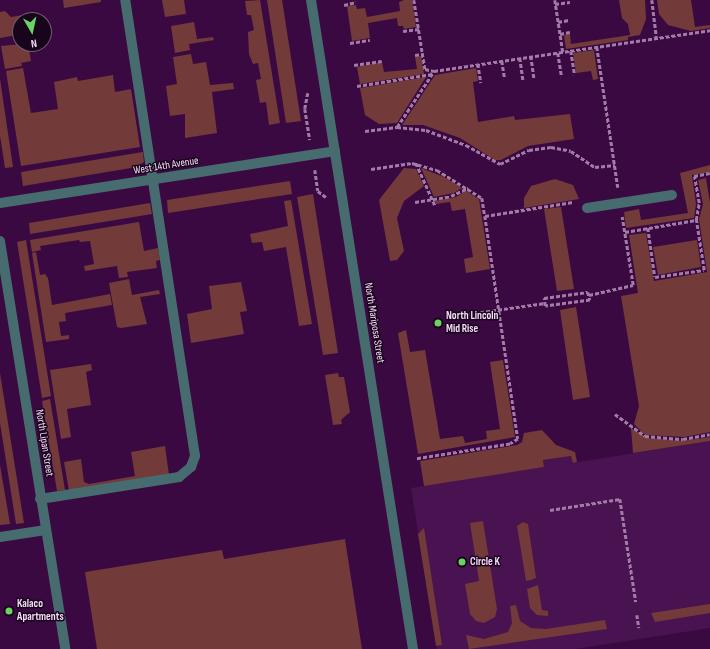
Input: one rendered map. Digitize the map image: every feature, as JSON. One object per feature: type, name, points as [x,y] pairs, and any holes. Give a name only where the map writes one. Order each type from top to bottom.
[{"type":"street","points":[[40,499],[172,479],[187,473],[194,462],[195,451],[125,0]]},
{"type":"street","name":"North Mariposa Street","points":[[311,0],[413,649]]},
{"type":"street","name":"West 14th Avenue","points":[[0,203],[335,151]]},
{"type":"street","points":[[588,208],[672,195]]},
{"type":"street","name":"North Lipan Street","points":[[0,241],[65,649]]},
{"type":"street","points":[[0,537],[45,530]]},
{"type":"path","points":[[414,0],[425,69],[434,71],[710,30]]},
{"type":"path","points":[[555,0],[564,52]]},
{"type":"path","points":[[652,0],[657,38]]},
{"type":"path","points":[[344,4],[356,2]]},
{"type":"path","points":[[555,4],[570,2]]},
{"type":"path","points":[[558,22],[568,20]]},
{"type":"path","points":[[403,31],[419,29]]},
{"type":"path","points":[[560,34],[570,32]]},
{"type":"path","points":[[350,43],[370,40]]},
{"type":"path","points":[[589,295],[590,300],[545,306],[544,298],[588,292],[589,295],[633,285],[597,47]]},
{"type":"path","points":[[571,50],[575,75]]},
{"type":"path","points":[[558,52],[562,77]]},
{"type":"path","points":[[415,55],[423,54]]},
{"type":"path","points":[[531,56],[534,78]]},
{"type":"path","points":[[520,58],[523,80]]},
{"type":"path","points":[[354,65],[382,61]]},
{"type":"path","points":[[502,61],[505,79]]},
{"type":"path","points":[[478,64],[481,83]]},
{"type":"path","points":[[397,127],[434,71]]},
{"type":"path","points":[[357,86],[432,74]]},
{"type":"path","points":[[307,124],[309,136]]},
{"type":"path","points":[[365,131],[397,127],[438,133],[500,164],[529,150],[551,147],[571,151],[596,167],[615,165]]},
{"type":"path","points":[[416,163],[436,205]]},
{"type":"path","points":[[371,169],[387,165],[416,163],[448,175],[482,198],[485,216],[518,439],[510,444],[415,459]]},
{"type":"path","points":[[648,228],[656,277],[704,270],[696,219],[699,204],[694,176],[710,173]]},
{"type":"path","points":[[316,178],[318,191]]},
{"type":"path","points":[[415,202],[456,194],[468,188]]},
{"type":"path","points":[[485,216],[578,201]]},
{"type":"path","points":[[625,232],[696,219]]},
{"type":"path","points":[[468,314],[545,303]]},
{"type":"path","points":[[615,414],[644,436],[683,439],[710,434]]},
{"type":"path","points":[[550,510],[620,499],[636,602]]},
{"type":"path","points":[[637,615],[639,628]]},
{"type":"shaded area","points":[[63,0],[101,0],[101,2],[64,8]]},
{"type":"shaded area","points":[[162,0],[184,0],[186,14],[165,17]]},
{"type":"shaded area","points":[[260,0],[280,123],[269,125],[266,102],[260,103],[256,80],[261,79],[258,63],[253,64],[249,54],[248,32],[254,30],[251,15],[247,15],[245,1]]},
{"type":"shaded area","points":[[267,0],[282,0],[301,121],[286,123]]},
{"type":"shaded area","points":[[404,0],[412,0],[416,27],[404,29],[403,26],[398,26],[397,18],[368,23],[370,38],[352,41],[347,6],[356,5],[357,9],[365,8],[367,17],[400,11],[399,2]]},
{"type":"shaded area","points":[[619,0],[645,0],[646,19],[640,35],[628,37],[628,40],[566,49],[564,35],[570,34],[571,44],[630,35],[628,24],[622,18]]},
{"type":"shaded area","points":[[657,0],[691,0],[695,27],[710,25],[710,28],[691,31],[668,25],[659,14]]},
{"type":"shaded area","points":[[5,11],[12,17],[12,36],[0,38],[0,12]]},
{"type":"shaded area","points":[[194,22],[197,39],[213,37],[214,40],[189,44],[190,50],[175,53],[171,26]]},
{"type":"shaded area","points":[[12,45],[12,52],[30,52],[31,61],[21,63],[22,66],[5,69],[1,46]]},
{"type":"shaded area","points":[[594,50],[598,79],[593,80],[591,71],[576,73],[573,53]]},
{"type":"shaded area","points":[[191,54],[193,64],[206,62],[210,85],[233,83],[234,89],[212,92],[217,133],[185,138],[185,114],[170,116],[166,86],[177,84],[173,57]]},
{"type":"shaded area","points":[[421,56],[424,74],[360,84],[357,67],[382,62],[384,72],[417,69],[415,57]]},
{"type":"shaded area","points":[[23,68],[31,113],[58,109],[54,82],[77,77],[78,81],[113,75],[115,92],[131,89],[140,147],[21,166],[6,71]]},
{"type":"shaded area","points":[[476,68],[478,81],[473,82],[478,122],[514,116],[515,120],[570,114],[574,139],[528,146],[501,160],[495,160],[460,138],[423,125],[402,125],[435,75]]},
{"type":"shaded area","points":[[426,77],[397,123],[379,124],[365,115],[360,88]]},
{"type":"shaded area","points":[[0,79],[13,167],[5,168],[0,136]]},
{"type":"shaded area","points":[[143,152],[144,162],[137,167],[23,186],[21,172]]},
{"type":"shaded area","points":[[710,165],[710,172],[692,175],[696,204],[694,218],[626,228],[624,212],[639,209],[641,220],[688,213],[680,173]]},
{"type":"shaded area","points":[[404,168],[416,169],[424,186],[404,201],[397,218],[404,251],[397,260],[390,261],[379,200]]},
{"type":"shaded area","points":[[421,168],[444,177],[462,188],[454,193],[434,197]]},
{"type":"shaded area","points":[[706,178],[710,203],[710,432],[684,437],[645,435],[634,424],[639,406],[621,296],[638,293],[629,235],[646,233],[654,281],[707,272],[699,219],[703,204],[698,180]]},
{"type":"shaded area","points":[[555,179],[573,185],[579,199],[524,208],[524,198],[531,186]]},
{"type":"shaded area","points":[[290,181],[292,194],[168,213],[167,200]]},
{"type":"shaded area","points":[[466,191],[479,199],[490,269],[466,273],[464,259],[473,257],[465,209],[452,211],[450,202],[436,204],[435,201],[456,197]]},
{"type":"shaded area","points":[[313,194],[338,353],[323,355],[297,197]]},
{"type":"shaded area","points":[[291,200],[312,324],[299,326],[286,247],[264,251],[262,242],[252,243],[250,234],[288,226],[284,201]]},
{"type":"shaded area","points":[[150,203],[152,214],[30,234],[29,223]]},
{"type":"shaded area","points":[[561,207],[574,289],[557,291],[544,209]]},
{"type":"shaded area","points":[[139,222],[144,251],[158,248],[160,260],[156,261],[157,268],[127,272],[128,277],[119,278],[117,266],[85,271],[84,266],[94,264],[90,241],[80,242],[79,240],[40,246],[41,250],[32,252],[30,240]]},
{"type":"shaded area","points":[[26,240],[51,396],[42,398],[17,242]]},
{"type":"shaded area","points":[[697,240],[701,267],[658,275],[653,247]]},
{"type":"shaded area","points":[[36,252],[40,275],[45,274],[48,278],[52,305],[110,294],[112,305],[65,313],[66,321],[59,322],[61,336],[69,335],[69,339],[46,342],[32,253]]},
{"type":"shaded area","points":[[129,279],[132,295],[159,290],[160,294],[140,297],[147,324],[121,328],[117,327],[109,283]]},
{"type":"shaded area","points":[[241,282],[247,311],[240,312],[244,334],[191,343],[187,314],[212,309],[209,286]]},
{"type":"shaded area","points":[[576,307],[590,397],[573,400],[560,310]]},
{"type":"shaded area","points":[[406,330],[410,352],[425,350],[440,439],[463,436],[465,443],[487,439],[486,431],[500,429],[490,362],[503,360],[515,437],[418,454],[398,333]]},
{"type":"shaded area","points":[[91,364],[92,370],[86,372],[91,405],[67,409],[71,437],[61,439],[50,370]]},
{"type":"shaded area","points":[[0,373],[24,523],[16,524],[0,423]]},
{"type":"shaded area","points":[[338,373],[339,377],[344,377],[350,412],[341,420],[342,424],[333,425],[325,375]]},
{"type":"shaded area","points":[[50,399],[65,490],[57,491],[42,401]]},
{"type":"shaded area","points":[[631,428],[648,438],[683,441],[710,437],[710,441],[633,453]]},
{"type":"shaded area","points":[[542,430],[556,445],[575,452],[577,462],[573,463],[571,456],[543,460],[544,467],[424,486],[420,461],[517,445],[522,442],[524,433]]},
{"type":"shaded area","points":[[710,441],[710,628],[575,649],[437,649],[411,488],[544,467],[543,460],[572,456],[573,463]]},
{"type":"shaded area","points":[[165,446],[169,475],[69,491],[64,462],[81,459],[84,482],[89,484],[135,476],[131,452]]},
{"type":"shaded area","points":[[0,465],[10,524],[0,525]]},
{"type":"shaded area","points":[[483,521],[497,609],[495,617],[484,623],[476,621],[470,614],[465,584],[479,581],[470,523]]},
{"type":"shaded area","points":[[523,522],[528,524],[536,578],[526,581],[517,526]]},
{"type":"shaded area","points":[[424,528],[442,645],[436,646],[418,534]]},
{"type":"shaded area","points":[[345,539],[362,649],[97,649],[85,572],[222,550],[224,559]]},
{"type":"shaded area","points":[[538,585],[542,610],[548,611],[548,616],[537,615],[530,608],[527,589]]},
{"type":"shaded area","points":[[710,604],[710,613],[655,622],[651,613]]},
{"type":"shaded area","points":[[516,605],[520,621],[531,628],[546,629],[605,620],[607,629],[469,649],[466,635],[484,639],[508,632],[512,623],[510,606]]},
{"type":"place","name":"North Lincoln Mid Rise","points":[[438,323]]},
{"type":"place","name":"Circle K","points":[[462,562]]},
{"type":"place","name":"Kalaco Apartments","points":[[9,611]]}]
